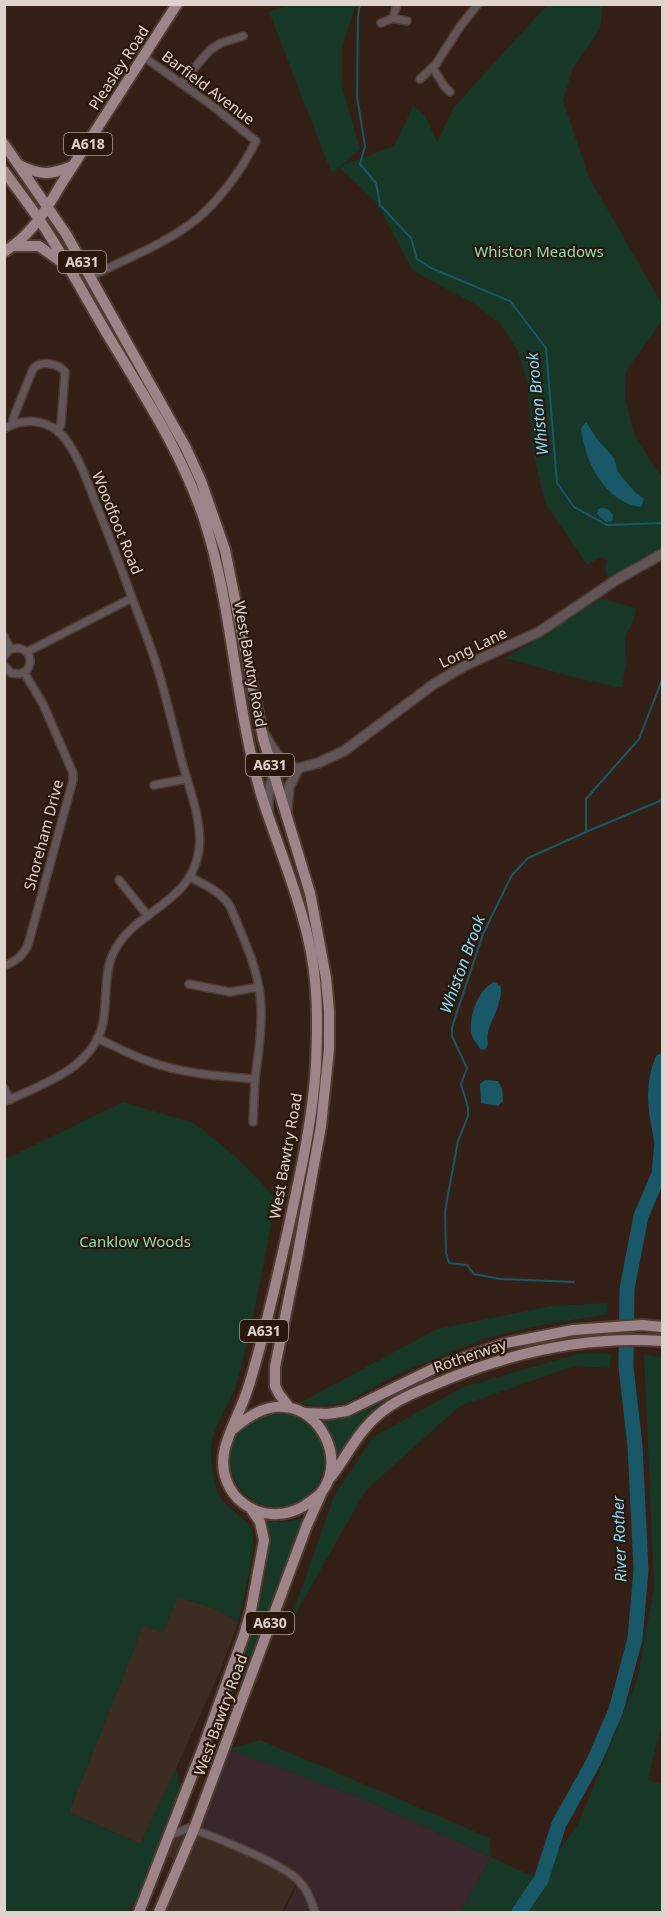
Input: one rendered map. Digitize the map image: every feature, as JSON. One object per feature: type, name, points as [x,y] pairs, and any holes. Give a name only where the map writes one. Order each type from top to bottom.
[{"type":"main road","name":"Pleasley Road","points":[[48,208],[177,4]]},
{"type":"main road","name":"A631","points":[[4,144],[48,208]]},
{"type":"main road","points":[[19,165],[35,172],[50,174],[73,166]]},
{"type":"main road","name":"A631","points":[[4,171],[39,220]]},
{"type":"main road","name":"West Bawtry Road","points":[[48,208],[66,234],[186,448],[201,481],[225,550],[260,725],[273,775],[310,893],[319,931],[329,1011],[329,1049],[321,1126],[279,1339],[274,1377],[279,1394],[289,1407]]},
{"type":"main road","name":"A618","points":[[9,249],[31,231],[48,208]]},
{"type":"main road","name":"West Bawtry Road","points":[[39,220],[163,426],[181,461],[205,521],[223,594],[248,741],[309,939],[318,1016],[316,1069],[308,1131],[266,1324],[244,1402],[232,1430]]},
{"type":"main road","points":[[9,249],[39,246],[69,269]]},
{"type":"main road","name":"A631","points":[[266,1324],[279,1310],[287,1307]]},
{"type":"main road","name":"Rotherway","points":[[302,1413],[327,1414],[347,1411],[437,1367],[491,1348],[547,1334],[606,1327],[642,1325],[663,1327]]},
{"type":"main road","name":"Rotherway","points":[[328,1481],[360,1432],[380,1413],[395,1403],[470,1369],[514,1356],[574,1344],[607,1341],[663,1341]]},
{"type":"main road","points":[[289,1407],[302,1413],[321,1428],[328,1443],[332,1461],[328,1481],[321,1494],[294,1511],[265,1514],[251,1509],[233,1493],[225,1475],[224,1456],[232,1430],[249,1417],[270,1408],[289,1407]]},
{"type":"main road","name":"West Bawtry Road","points":[[159,1912],[194,1829],[307,1525],[321,1494]]},
{"type":"main road","name":"West Bawtry Road","points":[[138,1912],[244,1635],[264,1540],[260,1522],[251,1509]]},
{"type":"street","points":[[393,18],[397,4]]},
{"type":"street","points":[[420,79],[433,68],[478,4]]},
{"type":"street","points":[[381,23],[393,18],[407,21]]},
{"type":"street","points":[[181,83],[210,50],[221,43],[243,36]]},
{"type":"street","name":"Barfield Avenue","points":[[90,277],[174,235],[191,224],[228,185],[256,141],[144,57]]},
{"type":"street","points":[[433,68],[450,92]]},
{"type":"street","points":[[4,429],[12,424],[25,421],[45,424],[58,432],[61,424],[65,372],[61,368],[43,362],[37,364],[12,424]]},
{"type":"street","name":"Woodfoot Road","points":[[7,1101],[66,1072],[77,1064],[88,1051],[97,1038],[102,1024],[113,954],[136,924],[169,901],[190,877],[196,864],[200,832],[158,668],[86,480],[70,447],[58,432]]},
{"type":"street","name":"Long Lane","points":[[273,775],[318,763],[344,751],[434,684],[465,666],[538,632],[590,597],[663,554]]},
{"type":"street","points":[[27,652],[132,598]]},
{"type":"street","points":[[4,636],[10,649]]},
{"type":"street","points":[[4,656],[10,649],[19,648],[27,652],[30,663],[24,672],[11,673],[4,665]]},
{"type":"street","name":"Shoreham Drive","points":[[4,966],[19,958],[28,945],[73,780],[73,773],[43,704],[24,672]]},
{"type":"street","name":"A631","points":[[260,725],[276,754],[298,769]]},
{"type":"street","points":[[287,822],[287,796],[298,769]]},
{"type":"street","name":"A631","points":[[270,818],[268,798],[273,775]]},
{"type":"street","points":[[154,785],[186,779]]},
{"type":"street","points":[[190,877],[218,892],[230,906],[259,987],[261,1025],[255,1079],[254,1122]]},
{"type":"street","points":[[119,880],[148,916]]},
{"type":"street","points":[[189,984],[230,992],[259,987]]},
{"type":"street","points":[[97,1038],[147,1061],[172,1068],[202,1074],[255,1079]]},
{"type":"street","points":[[4,1088],[7,1101]]},
{"type":"street","points":[[168,1837],[181,1829],[194,1829],[277,1865],[297,1878],[309,1894],[315,1912]]},
{"type":"shaded area","points":[[178,1597],[217,1609],[238,1622],[221,1669],[176,1768],[166,1824],[227,1847],[284,1872],[297,1881],[282,1912],[166,1912],[187,1865],[69,1812],[143,1625]]},
{"type":"shaded area","points":[[228,1749],[366,1800],[491,1857],[460,1912],[284,1912],[300,1878],[279,1864],[201,1828]]},
{"type":"green space","name":"Whiston Meadows","points":[[288,5],[356,5],[342,47],[342,86],[360,149],[341,166],[394,146],[413,106],[425,115],[437,142],[454,107],[547,5],[603,5],[600,29],[573,68],[563,101],[589,177],[662,304],[662,321],[626,371],[625,398],[634,433],[662,477],[662,549],[608,579],[605,570],[607,560],[601,557],[587,565],[545,503],[532,447],[527,382],[518,351],[500,323],[473,303],[413,271],[377,203],[339,167],[331,172],[269,12]]},
{"type":"green space","points":[[600,598],[636,608],[634,620],[626,635],[626,663],[622,688],[505,658],[547,633],[590,601]]},
{"type":"green space","name":"Canklow Woods","points":[[123,1102],[194,1123],[237,1158],[276,1198],[243,1359],[234,1390],[215,1432],[211,1450],[213,1475],[218,1493],[225,1503],[248,1524],[253,1536],[252,1554],[238,1622],[217,1609],[178,1597],[163,1633],[143,1626],[69,1812],[140,1844],[176,1768],[180,1790],[138,1898],[126,1912],[5,1912],[5,1159]]},
{"type":"green space","points":[[607,1303],[608,1314],[542,1325],[485,1338],[400,1373],[345,1403],[320,1406],[299,1403],[437,1329],[551,1306]]},
{"type":"green space","points":[[578,1354],[611,1354],[610,1368],[574,1366],[460,1406],[366,1490],[288,1627],[334,1496],[373,1437],[463,1387]]},
{"type":"green space","points":[[644,1355],[662,1357],[662,1723],[648,1780],[662,1784],[662,1912],[514,1912],[578,1824],[637,1680],[654,1587]]},
{"type":"green space","points":[[385,1398],[386,1401],[359,1428],[338,1458],[333,1437],[322,1420],[342,1417]]},
{"type":"green space","points":[[277,1413],[295,1417],[310,1427],[320,1442],[324,1460],[320,1478],[310,1493],[295,1503],[277,1507],[259,1503],[244,1493],[234,1478],[230,1460],[234,1442],[244,1427],[259,1417]]},
{"type":"green space","points":[[303,1519],[250,1665],[235,1693],[231,1692],[264,1583],[268,1539],[265,1521],[282,1522]]},
{"type":"green space","points":[[260,1740],[490,1838],[491,1857],[366,1800],[228,1749]]},
{"type":"green space","points":[[491,1857],[535,1877],[512,1912],[460,1912]]},
{"type":"water","points":[[586,422],[614,458],[618,472],[644,499],[641,507],[628,504],[617,497],[599,478],[583,440],[581,428]]},
{"type":"water","points":[[598,509],[608,509],[613,515],[612,521],[606,522],[597,514]]},
{"type":"water","points":[[495,982],[501,987],[501,996],[489,1027],[488,1044],[485,1050],[480,1049],[472,1037],[472,1018],[480,996],[489,985]]},
{"type":"water","points":[[485,1080],[498,1081],[502,1088],[503,1101],[498,1106],[481,1103],[480,1084]]},
{"type":"waterway","name":"Whiston Brook","points":[[360,4],[357,97],[365,146],[360,164],[376,183],[380,205],[411,238],[417,259],[431,268],[510,301],[546,348],[557,483],[574,507],[607,525],[662,523]]},
{"type":"waterway","name":"Whiston Brook","points":[[574,1282],[500,1279],[474,1274],[467,1265],[449,1263],[446,1253],[445,1211],[458,1141],[468,1116],[468,1107],[461,1084],[467,1068],[452,1036],[452,1027],[483,934],[512,875],[528,858],[586,832],[586,799],[639,739],[662,680]]},
{"type":"waterway","points":[[586,832],[662,800]]},
{"type":"waterway","name":"River Rother","points":[[662,1061],[656,1091],[656,1111],[662,1142]]},
{"type":"waterway","name":"River Rother","points":[[519,1912],[541,1880],[559,1824],[594,1761],[616,1710],[635,1639],[641,1570],[635,1446],[626,1367],[627,1289],[641,1216],[659,1174],[662,1143]]}]
